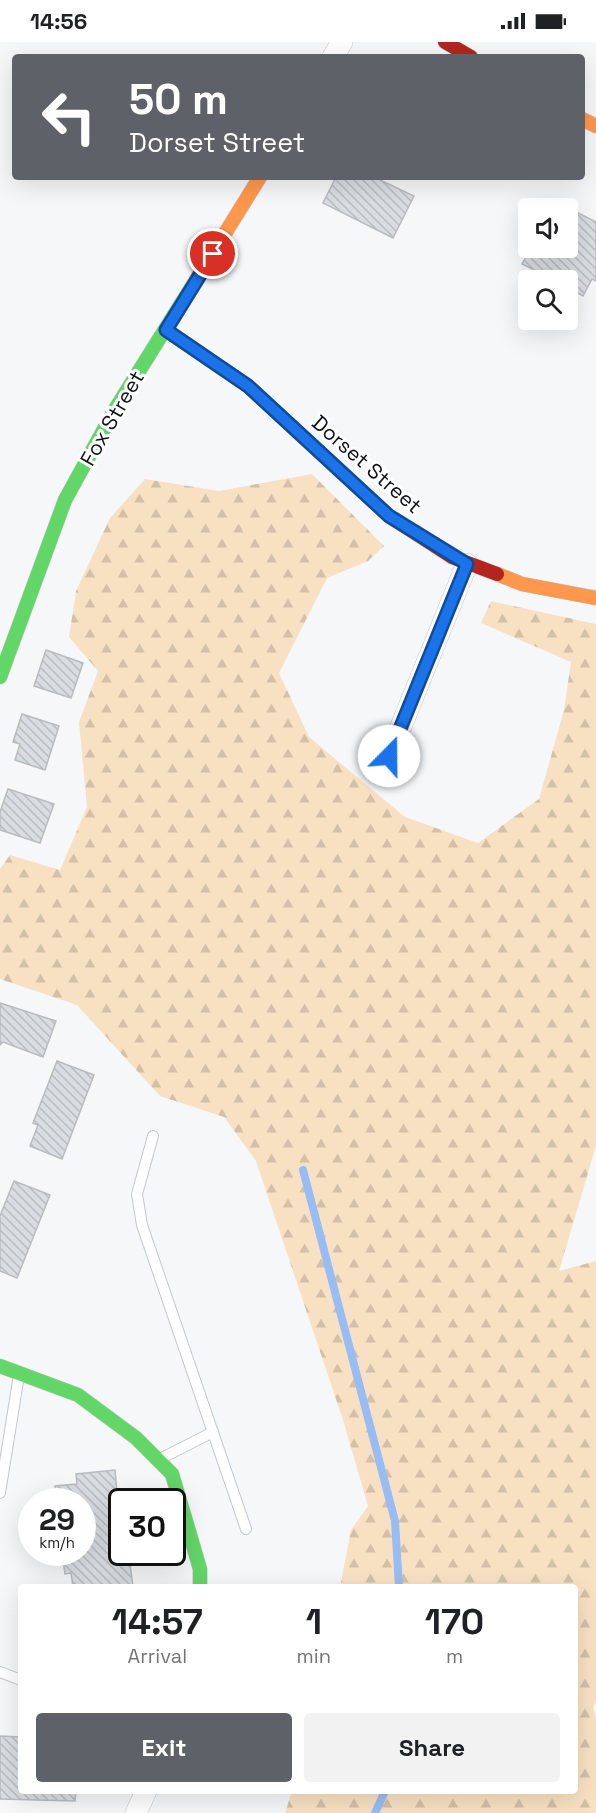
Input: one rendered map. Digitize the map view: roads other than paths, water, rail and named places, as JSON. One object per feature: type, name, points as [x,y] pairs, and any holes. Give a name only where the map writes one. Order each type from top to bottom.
[{"type":"street","points":[[446,43],[466,54]]},
{"type":"street","name":"Fox Street","points":[[0,677],[31,586],[65,500],[114,411],[258,180]]},
{"type":"street","name":"Dorset Street","points":[[166,330],[248,386],[389,516],[467,564],[522,584],[596,598]]},
{"type":"street","points":[[389,756],[467,564]]},
{"type":"street","points":[[0,1366],[78,1395],[136,1438],[172,1474],[200,1569],[200,1584]]},
{"type":"street","points":[[136,1813],[145,1794]]},
{"type":"lane","points":[[153,1136],[136,1194],[142,1225],[246,1529]]},
{"type":"lane","points":[[0,1493],[19,1373]]},
{"type":"lane","points":[[158,1460],[213,1432]]},
{"type":"lane","points":[[0,1672],[18,1679]]},
{"type":"waterway","points":[[303,1170],[395,1521],[399,1584]]},
{"type":"waterway","points":[[375,1813],[384,1794]]}]
